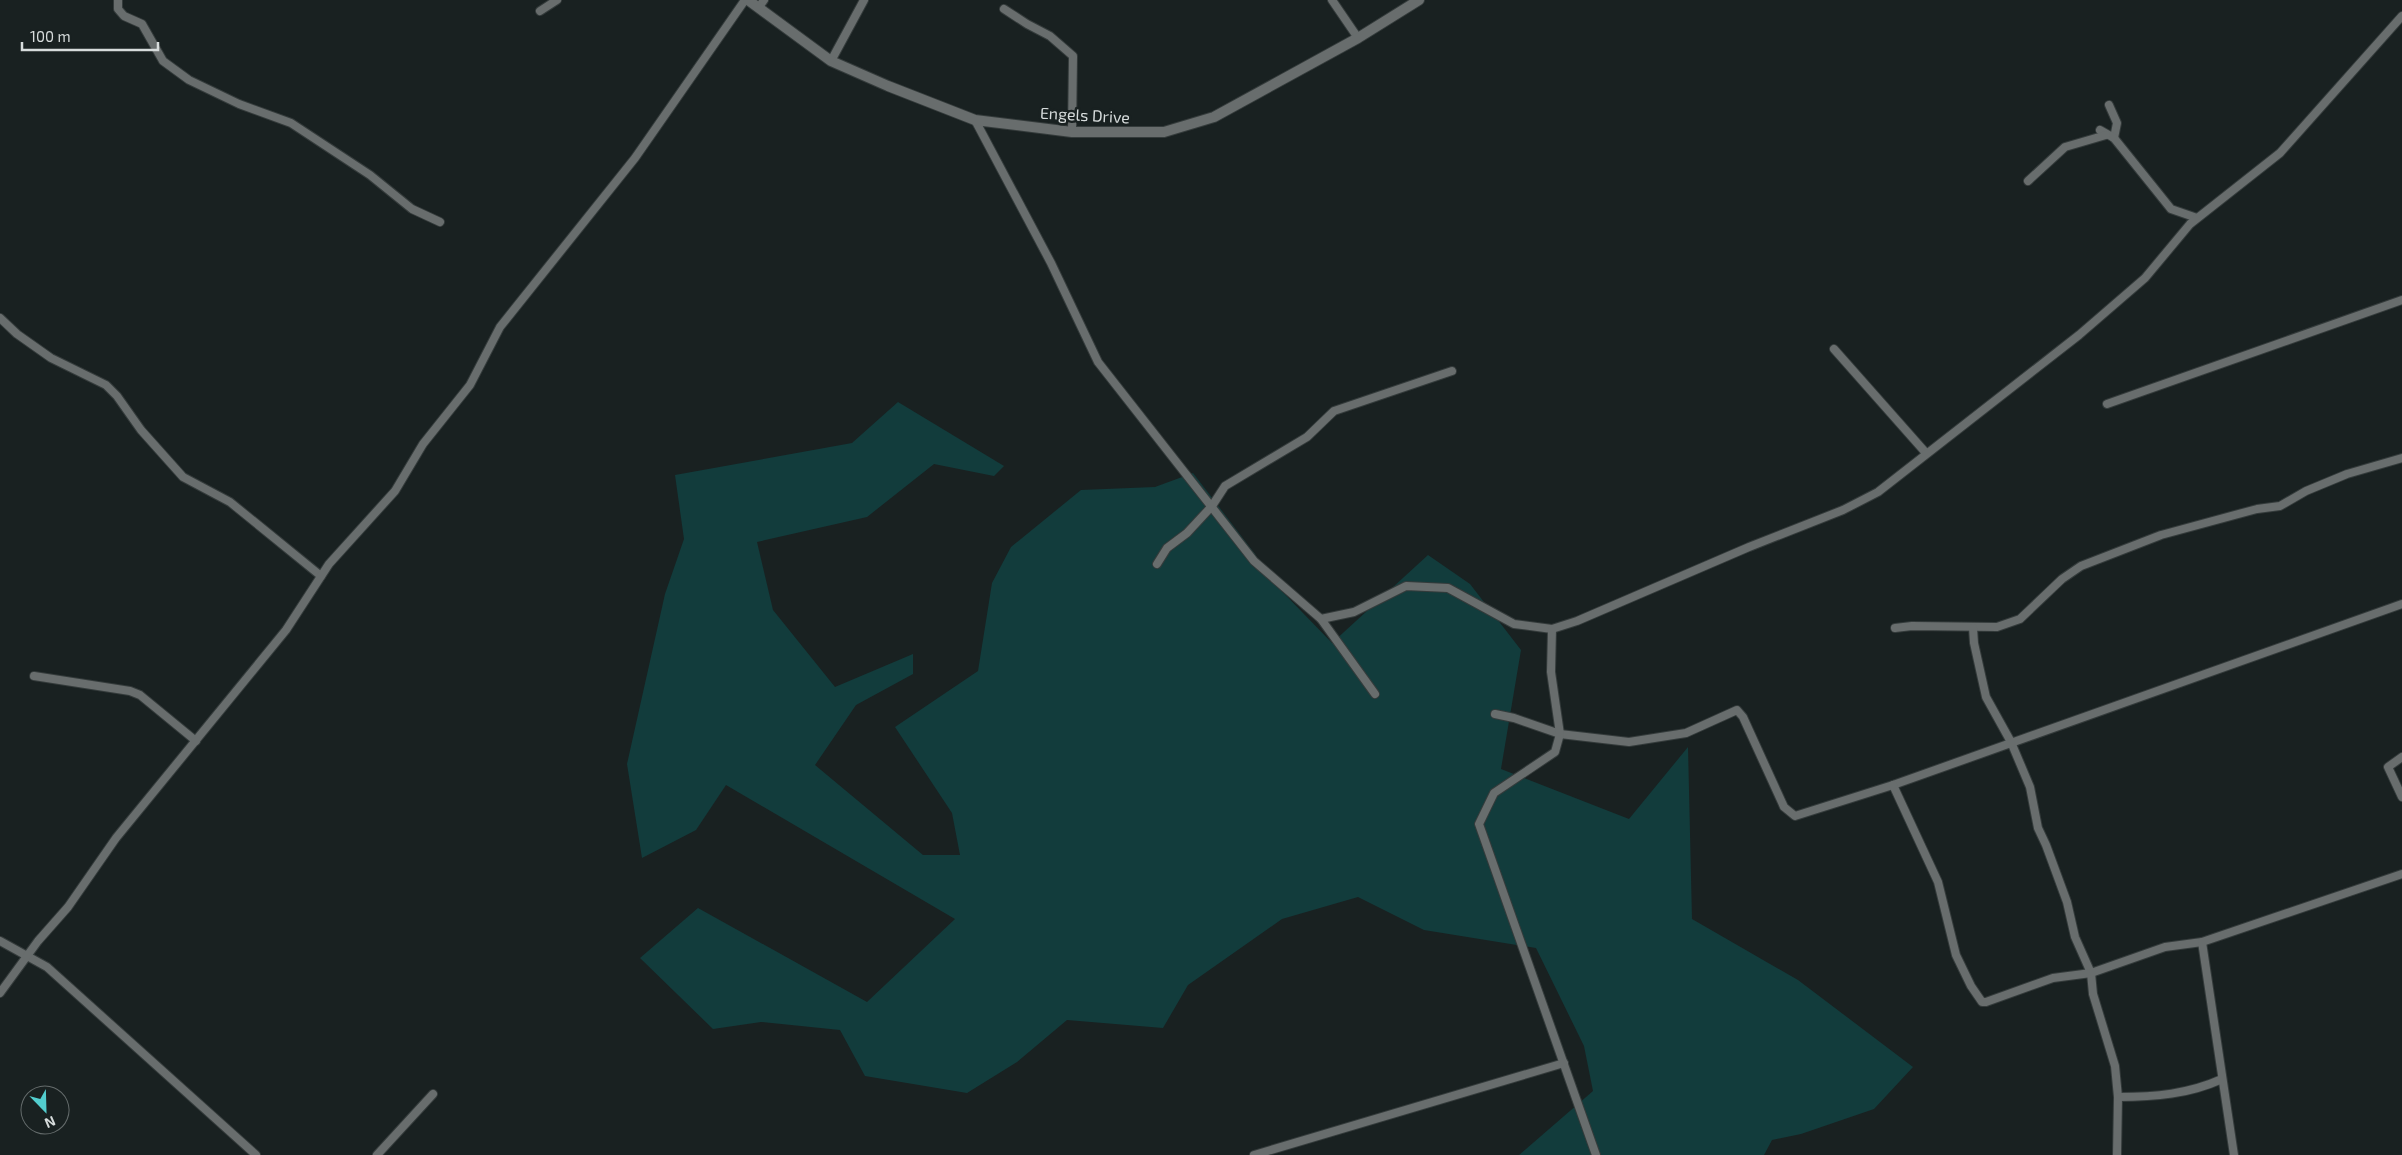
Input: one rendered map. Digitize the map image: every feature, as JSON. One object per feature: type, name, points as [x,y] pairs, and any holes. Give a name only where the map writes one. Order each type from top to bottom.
[{"type":"street","points":[[118,0],[118,9],[124,16],[142,24],[163,61],[188,80],[239,104],[291,122],[370,175],[412,209],[440,222]]},
{"type":"street","points":[[540,11],[557,0]]},
{"type":"street","points":[[0,993],[68,907],[116,838],[286,630],[329,564],[394,491],[423,444],[470,385],[500,327],[635,158],[747,0]]},
{"type":"street","name":"Engels Drive","points":[[747,0],[762,3],[832,61],[975,120],[1072,132],[1164,132],[1214,117],[1358,38],[1419,0]]},
{"type":"street","points":[[832,61],[864,0]]},
{"type":"street","points":[[1332,0],[1358,38]]},
{"type":"street","points":[[1004,9],[1050,36],[1073,56],[1072,132]]},
{"type":"street","points":[[1321,619],[1354,612],[1406,586],[1448,588],[1514,624],[1552,629],[1577,621],[1748,547],[1843,510],[1878,492],[2080,335],[2145,278],[2197,218],[2280,153],[2402,16]]},
{"type":"street","points":[[2109,105],[2117,122],[2114,138]]},
{"type":"street","points":[[975,120],[1051,263],[1098,362],[1254,561],[1321,619],[1375,694]]},
{"type":"street","points":[[2028,181],[2066,147],[2103,132],[2114,138],[2171,209],[2197,218]]},
{"type":"street","points":[[2107,404],[2402,300]]},
{"type":"street","points":[[0,318],[17,334],[51,358],[106,385],[117,396],[141,430],[182,477],[230,502],[321,576]]},
{"type":"street","points":[[1834,349],[1926,453]]},
{"type":"street","points":[[1156,564],[1167,548],[1187,533],[1212,506],[1225,486],[1307,437],[1334,410],[1452,371]]},
{"type":"street","points":[[1895,628],[1912,626],[1997,627],[2020,619],[2062,579],[2081,566],[2161,535],[2257,509],[2280,506],[2306,491],[2347,474],[2402,458]]},
{"type":"street","points":[[1495,714],[1514,718],[1560,734],[1629,742],[1686,733],[1737,710],[1743,717],[1784,807],[1795,816],[1893,785],[2402,604]]},
{"type":"street","points":[[1973,628],[1974,643],[1986,697],[2011,742],[2030,787],[2038,828],[2067,902],[2075,937],[2091,972],[2093,994],[2115,1066],[2118,1097],[2117,1155]]},
{"type":"street","points":[[1552,629],[1551,672],[1560,734],[1554,752],[1494,793],[1479,824],[1596,1155]]},
{"type":"street","points":[[34,676],[130,691],[140,695],[196,741]]},
{"type":"street","points":[[2402,757],[2388,768],[2402,796]]},
{"type":"street","points":[[1893,785],[1938,882],[1956,955],[1979,1000],[1986,1002],[2052,978],[2091,972],[2165,947],[2202,942],[2402,874]]},
{"type":"street","points":[[0,941],[47,967],[256,1155]]},
{"type":"street","points":[[2202,942],[2234,1155]]},
{"type":"street","points":[[1254,1155],[1564,1063]]},
{"type":"street","points":[[2118,1097],[2148,1097],[2178,1093],[2202,1088],[2222,1079]]},
{"type":"street","points":[[377,1155],[433,1094]]},
{"type":"shaded area","points":[[898,402],[1004,466],[994,476],[934,464],[867,517],[757,542],[773,610],[835,687],[913,654],[913,674],[856,705],[815,765],[923,855],[960,855],[952,813],[895,727],[978,671],[992,583],[1011,547],[1081,490],[1155,487],[1193,473],[1255,554],[1271,580],[1332,643],[1428,555],[1470,584],[1521,650],[1501,769],[1629,819],[1688,747],[1692,919],[1798,980],[1913,1067],[1874,1109],[1801,1134],[1772,1140],[1764,1155],[1519,1155],[1593,1091],[1584,1046],[1536,948],[1424,930],[1358,897],[1282,919],[1188,985],[1163,1028],[1067,1020],[1017,1062],[967,1093],[865,1076],[840,1030],[761,1022],[713,1029],[640,958],[698,908],[867,1002],[955,919],[726,785],[696,830],[642,858],[627,764],[665,594],[684,539],[675,475],[852,443]]}]
